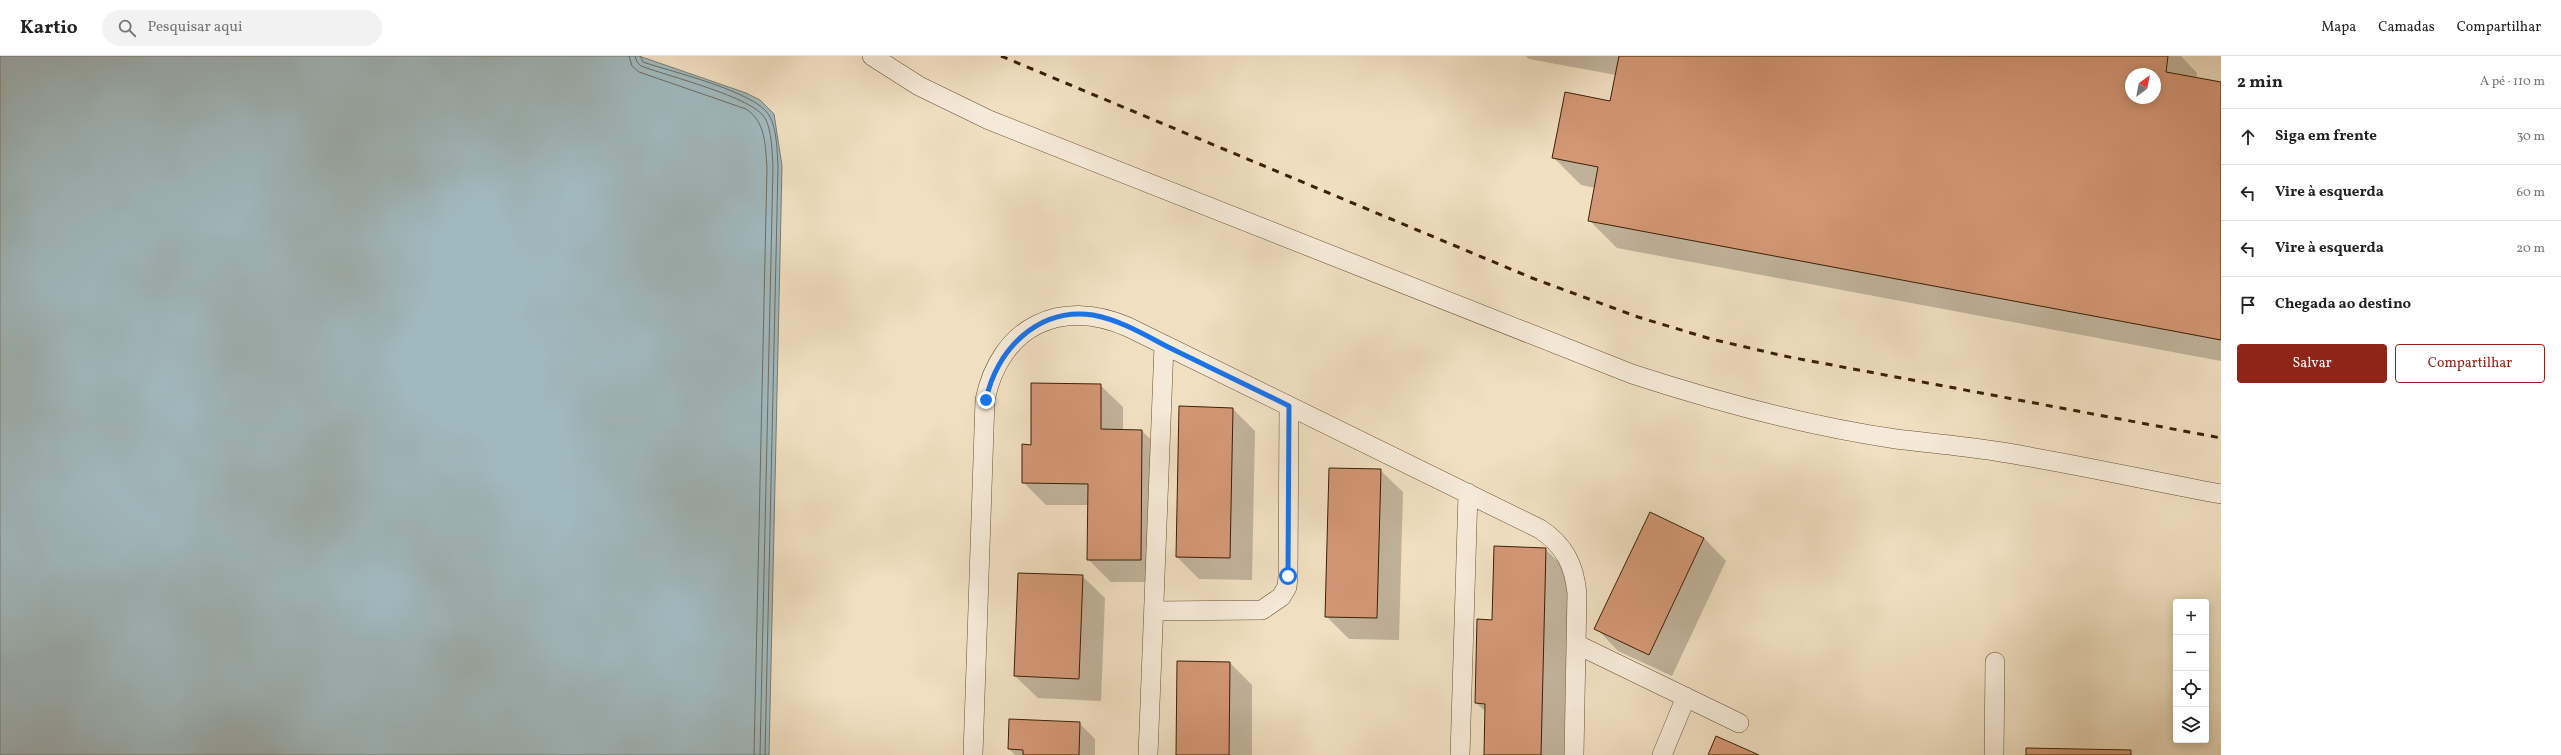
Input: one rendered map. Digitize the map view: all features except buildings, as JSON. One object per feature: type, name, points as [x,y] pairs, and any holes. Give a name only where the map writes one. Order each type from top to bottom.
[{"type":"lane","points":[[872,56],[919,86],[989,120],[1661,383],[1744,407],[1827,426],[1896,439],[1995,451],[2221,494]]},
{"type":"lane","points":[[973,755],[986,400],[989,381],[1007,348],[1032,328],[1055,318],[1073,315],[1092,315],[1110,320],[1540,528],[1561,547],[1575,576],[1576,644],[1574,755]]},
{"type":"lane","points":[[1148,755],[1164,345]]},
{"type":"lane","points":[[1154,611],[1262,610],[1281,597],[1286,587],[1288,576],[1289,406]]},
{"type":"lane","points":[[1460,755],[1468,494]]},
{"type":"lane","points":[[1576,644],[1740,723]]},
{"type":"lane","points":[[1994,755],[1995,662]]},
{"type":"lane","points":[[1662,755],[1686,697]]},
{"type":"water","points":[[0,56],[639,56],[746,93],[760,100],[774,114],[782,166],[769,755],[0,755]]},
{"type":"railway","points":[[1001,56],[1532,278],[1638,317],[1711,339],[1784,356],[2221,438]]},
{"type":"route","points":[[986,400],[989,381],[997,364],[1007,348],[1021,335],[1037,325],[1055,318],[1073,315],[1092,315],[1128,327],[1289,406],[1288,576]]}]
